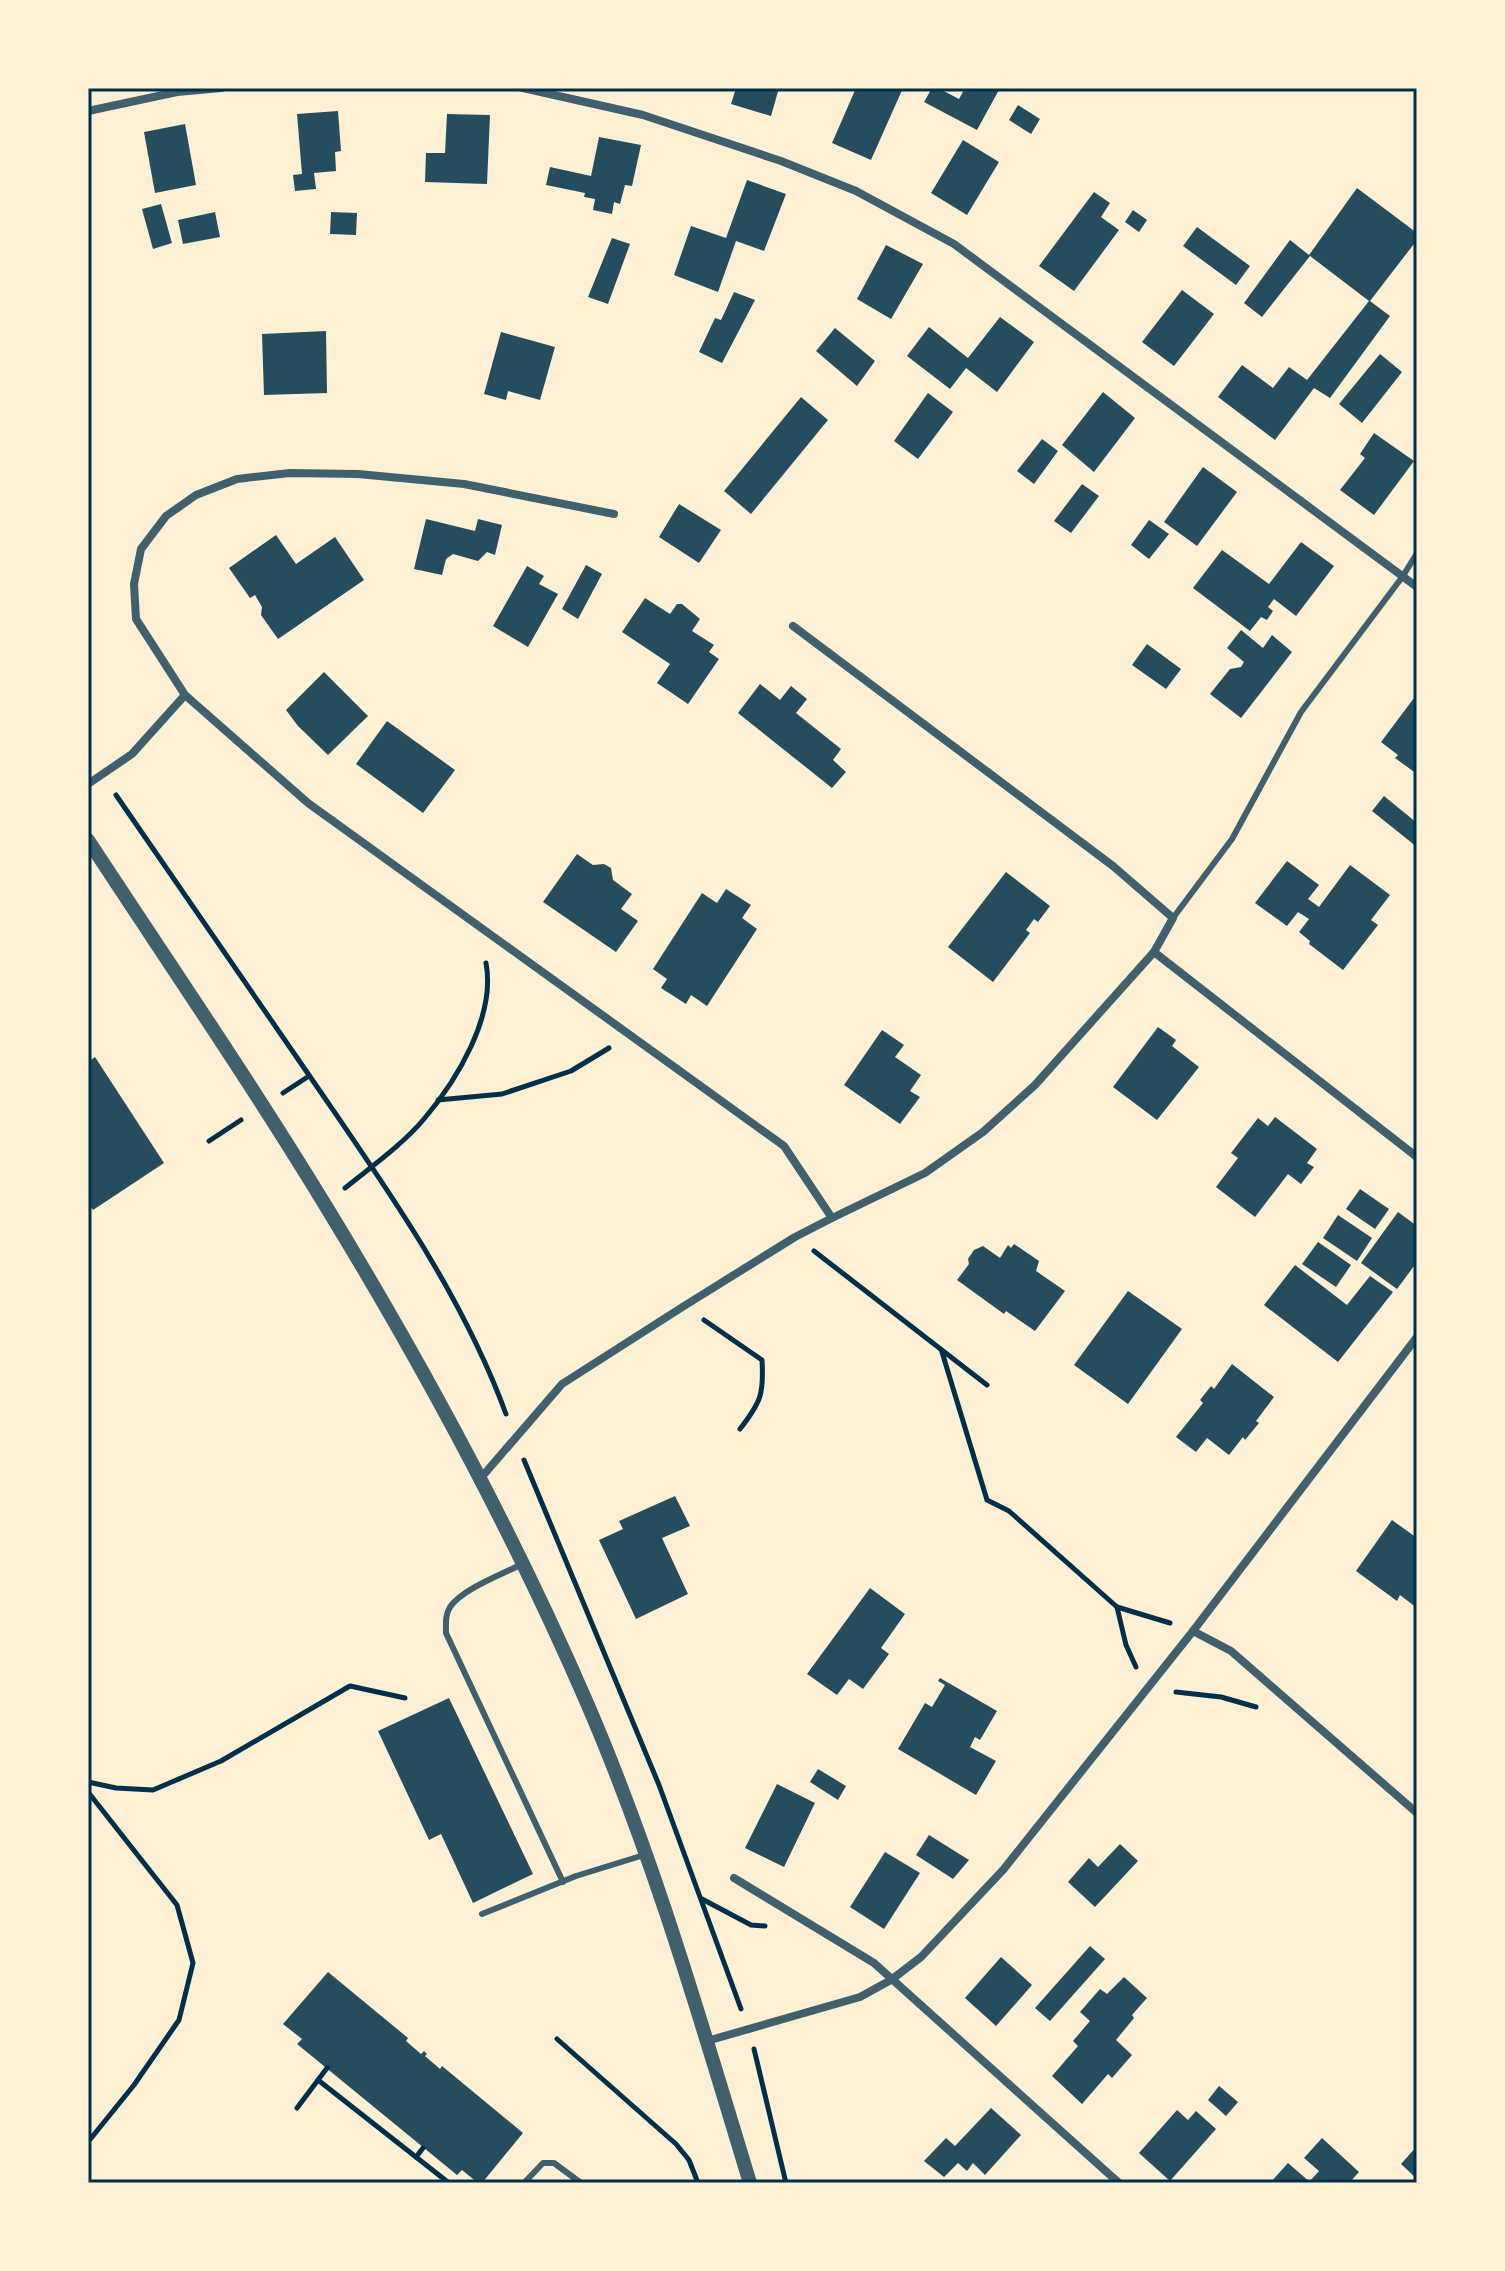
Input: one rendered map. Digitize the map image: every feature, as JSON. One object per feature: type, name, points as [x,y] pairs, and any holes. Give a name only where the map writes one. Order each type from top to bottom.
[{"type":"street","points":[[88,111],[177,92],[221,88]]},
{"type":"street","points":[[523,88],[643,115],[756,151],[856,191],[954,244],[1417,587]]},
{"type":"street","points":[[614,514],[464,484],[358,474],[290,473],[237,479],[196,495],[166,516],[141,549],[134,584],[136,619],[185,695],[308,803],[784,1146],[832,1218]]},
{"type":"street","points":[[479,1480],[562,1384],[795,1237],[925,1173],[983,1132],[1035,1085],[1154,952],[1173,918],[1113,866],[793,626]]},
{"type":"street","points":[[88,784],[132,754],[185,695]]},
{"type":"street","points":[[88,840],[325,1205],[431,1386],[522,1564],[587,1705],[645,1854],[750,2183]]},
{"type":"street","points":[[1154,952],[1417,1157]]},
{"type":"street","points":[[707,2041],[860,1997],[891,1980],[921,1957],[1003,1870],[1193,1631],[1417,1337]]},
{"type":"street","points":[[1193,1631],[1231,1651],[1417,1813]]},
{"type":"street","points":[[734,1878],[874,1963],[1119,2183]]},
{"type":"lane","points":[[1173,918],[1232,839],[1301,712],[1417,553]]},
{"type":"lane","points":[[522,1564],[471,1590],[450,1606],[445,1618],[446,1633],[563,1882]]},
{"type":"lane","points":[[482,1914],[645,1854]]},
{"type":"lane","points":[[524,2183],[543,2163],[554,2163],[581,2183]]},
{"type":"path","points":[[325,1205],[423,1120],[465,1061],[486,1005],[488,966],[471,921]]},
{"type":"path","points":[[437,1100],[502,1094],[571,1071],[630,1035]]},
{"type":"path","points":[[795,1237],[987,1385]]},
{"type":"path","points":[[684,1306],[762,1360],[764,1386],[759,1405],[740,1429]]},
{"type":"path","points":[[942,1352],[987,1500],[1009,1511],[1117,1607],[1193,1631]]},
{"type":"path","points":[[1117,1607],[1126,1645],[1146,1688],[1221,1697],[1261,1709]]},
{"type":"path","points":[[88,1782],[116,1788],[153,1790],[221,1761],[350,1686],[405,1698]]},
{"type":"path","points":[[88,1792],[177,1905],[193,1963],[179,2020],[134,2085],[88,2142]]},
{"type":"path","points":[[557,2039],[676,2144],[689,2160],[698,2183]]},
{"type":"path","points":[[297,2108],[327,2068]]},
{"type":"path","points":[[318,2080],[449,2183]]},
{"type":"path","points":[[416,2157],[423,2148]]},
{"type":"building","points":[[736,88],[779,88],[771,116],[731,104]]},
{"type":"building","points":[[856,88],[903,88],[871,160],[832,143]]},
{"type":"building","points":[[932,88],[959,99],[965,88],[1000,88],[977,130],[924,102]]},
{"type":"building","points":[[1018,105],[1040,119],[1031,134],[1009,120]]},
{"type":"building","points":[[338,111],[341,151],[335,152],[336,171],[314,173],[316,189],[295,191],[293,175],[302,174],[297,114]]},
{"type":"building","points":[[447,114],[490,115],[487,184],[425,182],[426,153],[445,153]]},
{"type":"building","points":[[185,124],[196,185],[155,193],[144,132]]},
{"type":"building","points":[[599,137],[641,145],[632,186],[625,185],[620,204],[614,202],[612,214],[593,210],[595,199],[584,197],[585,193],[546,185],[550,167],[591,176]]},
{"type":"building","points":[[963,140],[999,162],[967,215],[931,193]]},
{"type":"building","points":[[747,180],[786,194],[764,251],[736,241],[718,292],[674,275],[691,226],[726,238]]},
{"type":"building","points":[[1357,188],[1417,233],[1417,240],[1370,301],[1390,316],[1330,398],[1314,388],[1275,440],[1218,397],[1242,365],[1273,388],[1289,367],[1307,380],[1369,301],[1310,256],[1262,317],[1244,303],[1290,240],[1309,255]]},
{"type":"building","points":[[1094,192],[1110,203],[1101,217],[1119,230],[1074,291],[1039,266]]},
{"type":"building","points":[[161,204],[172,243],[153,249],[142,209]]},
{"type":"building","points":[[1133,210],[1147,220],[1139,232],[1125,222]]},
{"type":"building","points":[[215,212],[220,237],[183,244],[178,220]]},
{"type":"building","points":[[331,212],[357,213],[356,235],[330,234]]},
{"type":"building","points":[[1197,227],[1250,266],[1236,285],[1183,246]]},
{"type":"building","points":[[612,238],[630,244],[608,304],[588,297]]},
{"type":"building","points":[[886,245],[923,264],[891,319],[857,299]]},
{"type":"building","points":[[1182,290],[1214,314],[1174,366],[1142,342]]},
{"type":"building","points":[[734,292],[755,300],[722,363],[699,352],[715,318],[721,320]]},
{"type":"building","points":[[1000,317],[1034,342],[997,392],[966,368],[950,389],[907,356],[929,327],[968,358]]},
{"type":"building","points":[[835,328],[875,361],[857,386],[816,351]]},
{"type":"building","points":[[326,331],[327,393],[264,395],[262,334]]},
{"type":"building","points":[[501,332],[555,347],[540,400],[508,391],[506,400],[484,394]]},
{"type":"building","points":[[1380,354],[1402,372],[1362,423],[1339,404]]},
{"type":"building","points":[[1103,392],[1135,418],[1094,472],[1062,445]]},
{"type":"building","points":[[928,393],[953,412],[918,459],[894,441]]},
{"type":"building","points":[[801,397],[828,420],[751,514],[724,491]]},
{"type":"building","points":[[1374,433],[1414,461],[1374,515],[1340,490],[1365,458],[1360,454]]},
{"type":"building","points":[[1042,439],[1058,451],[1034,484],[1017,471]]},
{"type":"building","points":[[1203,467],[1237,492],[1197,546],[1164,522]]},
{"type":"building","points":[[1082,484],[1099,496],[1071,533],[1054,521]]},
{"type":"building","points":[[679,504],[721,530],[699,563],[659,537]]},
{"type":"building","points":[[426,519],[475,531],[478,519],[502,525],[495,555],[487,552],[478,561],[453,554],[446,559],[442,575],[414,569]]},
{"type":"building","points":[[1149,520],[1169,534],[1149,559],[1131,545]]},
{"type":"building","points":[[276,535],[296,564],[335,537],[364,580],[278,639],[261,615],[262,607],[255,595],[250,598],[229,568]]},
{"type":"building","points":[[1301,542],[1334,566],[1296,616],[1274,599],[1268,607],[1273,611],[1267,620],[1261,617],[1250,631],[1193,588],[1222,550],[1269,584]]},
{"type":"building","points":[[586,565],[602,574],[578,619],[562,609]]},
{"type":"building","points":[[527,566],[544,576],[539,584],[558,594],[528,647],[493,626]]},
{"type":"building","points":[[645,598],[670,614],[677,604],[682,604],[700,619],[692,631],[714,645],[709,652],[719,659],[688,704],[657,683],[670,664],[622,632]]},
{"type":"building","points":[[1241,630],[1263,648],[1272,635],[1292,652],[1241,718],[1210,694],[1230,669],[1241,667],[1244,662],[1227,648]]},
{"type":"building","points":[[1147,644],[1181,669],[1166,689],[1132,665]]},
{"type":"building","points":[[324,672],[368,716],[328,755],[286,710]]},
{"type":"building","points":[[760,684],[780,700],[791,686],[807,699],[796,713],[841,749],[833,760],[846,772],[832,788],[738,713]]},
{"type":"building","points":[[1417,694],[1417,774],[1395,758],[1398,755],[1381,742]]},
{"type":"building","points":[[387,721],[455,770],[423,813],[356,764]]},
{"type":"building","points":[[1384,796],[1417,823],[1417,847],[1372,811]]},
{"type":"building","points":[[577,854],[593,865],[604,864],[611,868],[613,880],[632,894],[621,909],[638,921],[616,952],[543,902]]},
{"type":"building","points":[[1287,861],[1319,885],[1308,899],[1319,907],[1350,865],[1390,895],[1371,920],[1378,925],[1343,970],[1309,944],[1310,941],[1299,932],[1309,919],[1298,912],[1287,926],[1255,903]]},
{"type":"building","points":[[1006,872],[1050,906],[1038,922],[1034,919],[1026,930],[1030,933],[993,982],[948,947]]},
{"type":"building","points":[[726,889],[751,905],[742,918],[757,929],[707,1006],[691,995],[686,1004],[661,988],[667,979],[653,969],[702,893],[717,903]]},
{"type":"building","points":[[1158,1027],[1176,1040],[1172,1046],[1199,1067],[1157,1120],[1113,1087]]},
{"type":"building","points":[[882,1030],[904,1045],[895,1057],[921,1075],[910,1091],[920,1097],[900,1124],[844,1085]]},
{"type":"building","points":[[95,1057],[164,1163],[93,1210],[88,1203],[88,1062]]},
{"type":"building","points":[[1275,1117],[1317,1149],[1307,1163],[1314,1167],[1301,1184],[1288,1174],[1255,1217],[1216,1187],[1238,1158],[1231,1153],[1258,1118],[1268,1126]]},
{"type":"building","points":[[1360,1189],[1389,1209],[1375,1229],[1346,1209]]},
{"type":"building","points":[[1398,1212],[1417,1226],[1417,1262],[1397,1289],[1361,1263]]},
{"type":"building","points":[[1338,1215],[1372,1238],[1357,1261],[1323,1238]]},
{"type":"building","points":[[1318,1242],[1351,1265],[1336,1287],[1302,1264]]},
{"type":"building","points":[[1014,1244],[1039,1261],[1036,1271],[1065,1291],[1035,1331],[1006,1311],[1004,1314],[957,1280],[969,1264],[968,1259],[974,1250],[983,1246],[1000,1258],[1008,1245],[1011,1248]]},
{"type":"building","points":[[1295,1265],[1347,1305],[1370,1276],[1393,1292],[1338,1362],[1264,1305]]},
{"type":"building","points":[[1128,1291],[1182,1329],[1128,1404],[1074,1365]]},
{"type":"building","points":[[1232,1364],[1274,1397],[1256,1421],[1259,1423],[1229,1455],[1207,1438],[1196,1452],[1176,1437],[1203,1403],[1200,1400],[1211,1386],[1214,1389]]},
{"type":"building","points":[[675,1496],[690,1526],[662,1538],[688,1594],[636,1619],[599,1540],[623,1529],[619,1521]]},
{"type":"building","points":[[1392,1520],[1417,1538],[1417,1608],[1400,1595],[1397,1601],[1356,1571]]},
{"type":"building","points":[[870,1588],[905,1614],[881,1648],[889,1654],[863,1689],[849,1679],[837,1695],[807,1674]]},
{"type":"building","points":[[940,1678],[997,1711],[980,1740],[975,1737],[970,1747],[996,1761],[976,1795],[898,1749],[925,1703],[932,1707],[945,1685],[938,1681]]},
{"type":"building","points":[[449,1698],[533,1874],[473,1903],[441,1834],[429,1840],[378,1731]]},
{"type":"building","points":[[818,1769],[846,1786],[838,1800],[810,1782]]},
{"type":"building","points":[[777,1784],[815,1803],[784,1867],[745,1848]]},
{"type":"building","points":[[929,1835],[969,1860],[953,1879],[916,1855]]},
{"type":"building","points":[[1120,1844],[1138,1861],[1095,1907],[1068,1882],[1089,1858],[1098,1867]]},
{"type":"building","points":[[885,1852],[920,1873],[884,1929],[850,1907]]},
{"type":"building","points":[[1090,1946],[1105,1959],[1050,2021],[1035,2008]]},
{"type":"building","points":[[1001,1957],[1032,1985],[996,2026],[965,1998]]},
{"type":"building","points":[[328,1972],[408,2038],[406,2041],[421,2054],[424,2051],[425,2056],[440,2069],[442,2066],[523,2133],[482,2183],[462,2170],[457,2175],[297,2044],[302,2039],[283,2024]]},
{"type":"building","points":[[1124,1977],[1147,1998],[1116,2040],[1132,2055],[1112,2078],[1108,2074],[1082,2104],[1052,2076],[1078,2046],[1073,2041],[1090,2021],[1080,2012],[1100,1989],[1107,1994]]},
{"type":"building","points":[[1219,2086],[1238,2102],[1226,2116],[1208,2100]]},
{"type":"building","points":[[991,2108],[1021,2135],[985,2175],[973,2163],[967,2171],[958,2163],[944,2177],[924,2161],[946,2138],[955,2146]]},
{"type":"building","points":[[1177,2110],[1188,2120],[1196,2111],[1216,2129],[1170,2181],[1139,2153]]},
{"type":"building","points":[[1322,2138],[1359,2172],[1349,2183],[1310,2181],[1319,2171],[1304,2158]]},
{"type":"building","points":[[1417,2146],[1417,2179],[1401,2164]]},
{"type":"building","points":[[1288,2163],[1311,2183],[1270,2183]]}]
